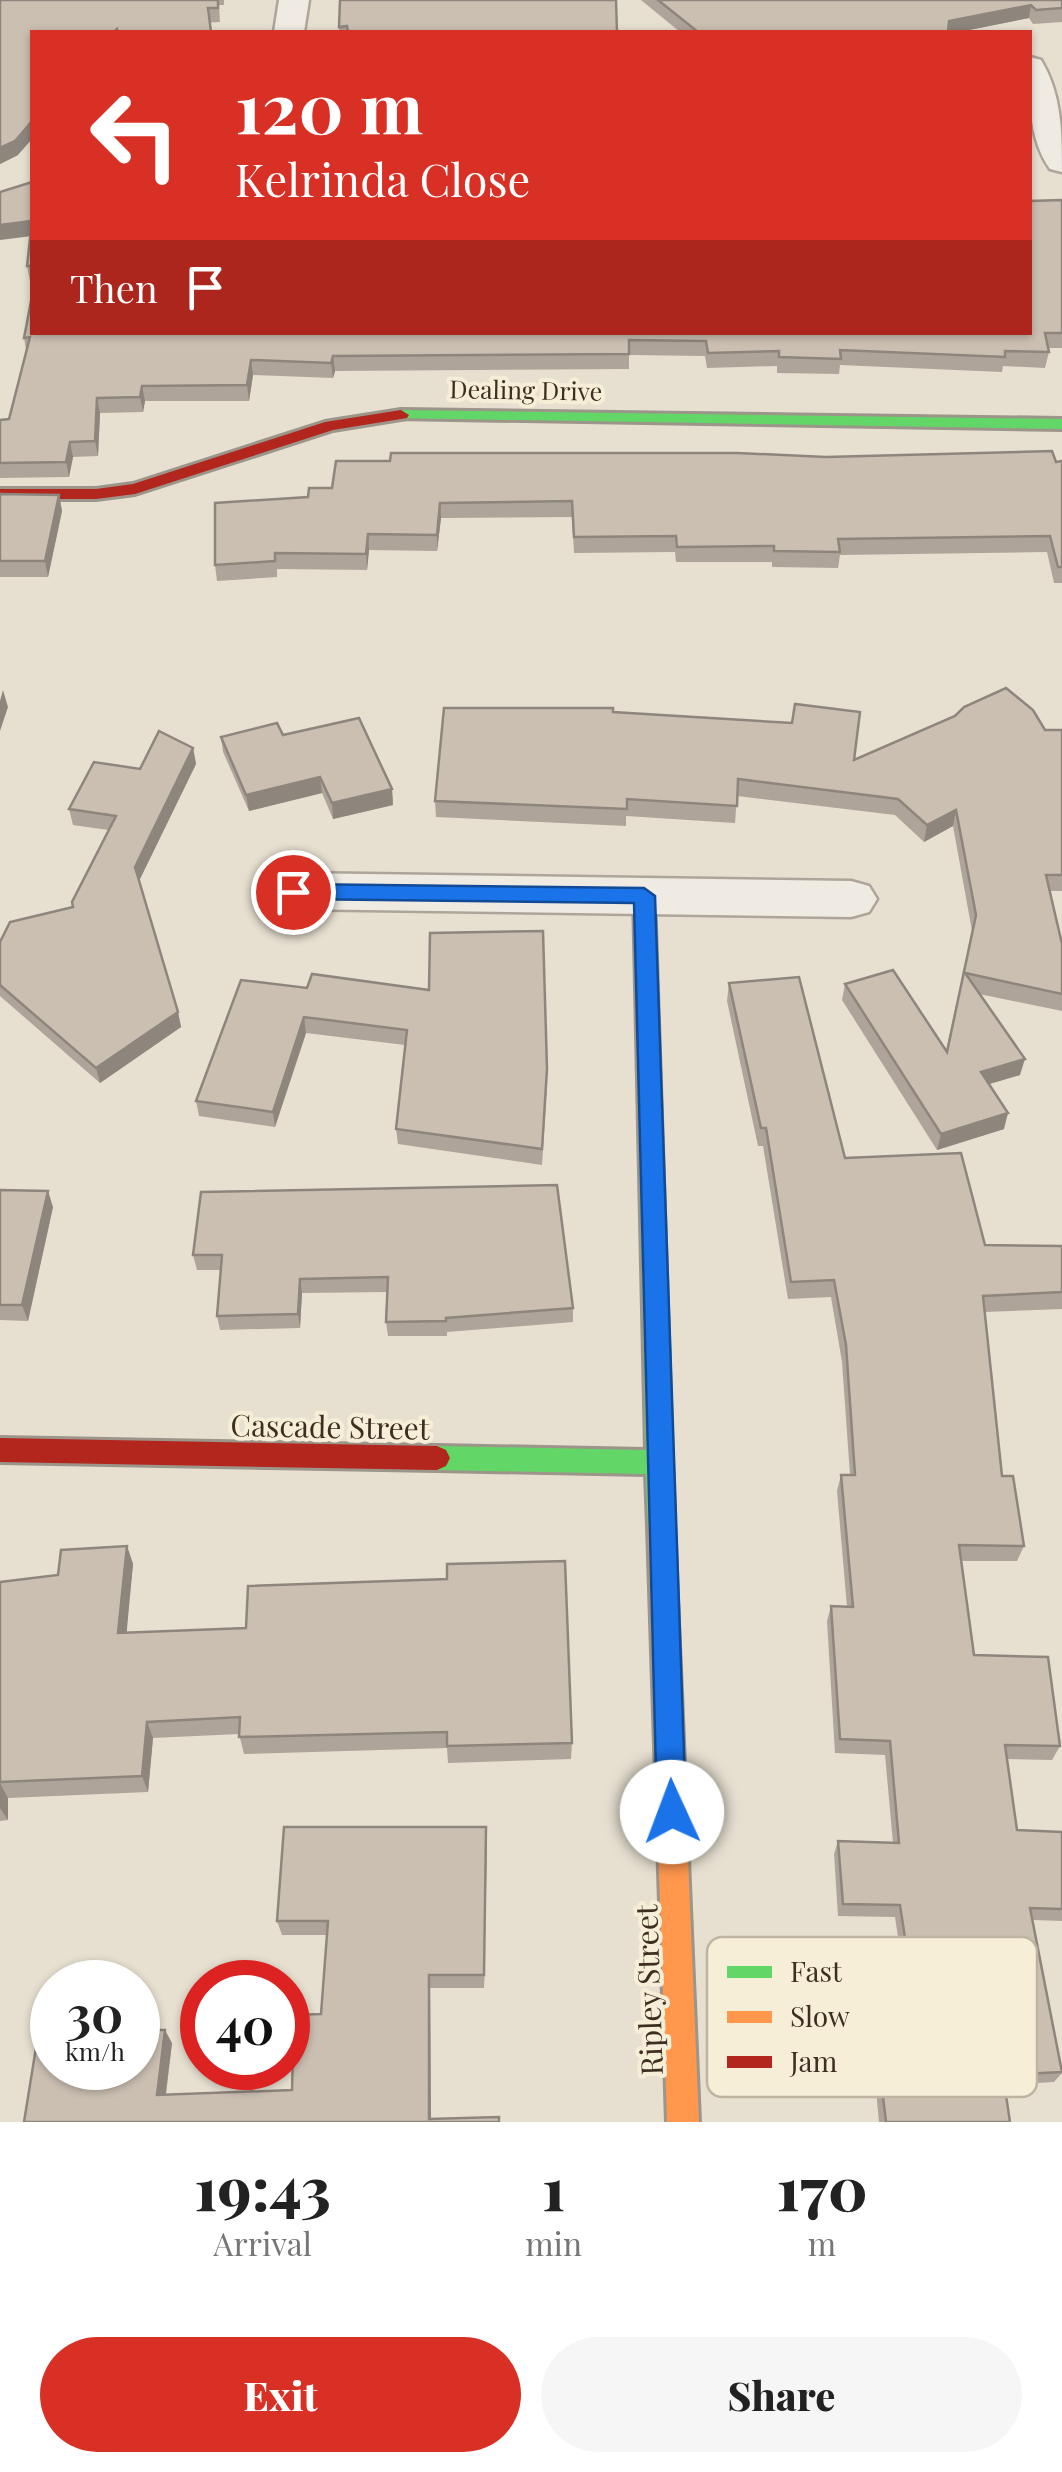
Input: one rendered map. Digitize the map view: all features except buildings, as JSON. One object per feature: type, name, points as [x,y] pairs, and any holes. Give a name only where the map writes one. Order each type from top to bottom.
[{"type":"street","points":[[288,30],[294,0]]},
{"type":"street","points":[[1032,73],[1062,162]]},
{"type":"street","points":[[1032,179],[1062,179]]},
{"type":"street","name":"Dealing Drive","points":[[0,494],[96,494],[135,488],[331,425],[405,414],[1062,424]]},
{"type":"street","points":[[293,892],[850,899]]},
{"type":"street","name":"Ripley Street","points":[[644,896],[658,1462],[683,2122]]},
{"type":"street","name":"Cascade Street","points":[[0,1450],[658,1462]]},
{"type":"traffic: fast","points":[[401,415],[1062,424]]},
{"type":"traffic: fast","points":[[644,895],[661,1526]]},
{"type":"traffic: fast","points":[[437,1458],[659,1462]]},
{"type":"traffic: slow","points":[[661,1526],[683,2122]]},
{"type":"traffic: jam","points":[[0,494],[96,494],[135,489],[331,425],[401,415]]},
{"type":"traffic: jam","points":[[0,1450],[437,1458]]},
{"type":"route","points":[[293,892],[644,896],[658,1462],[672,1812]]}]
